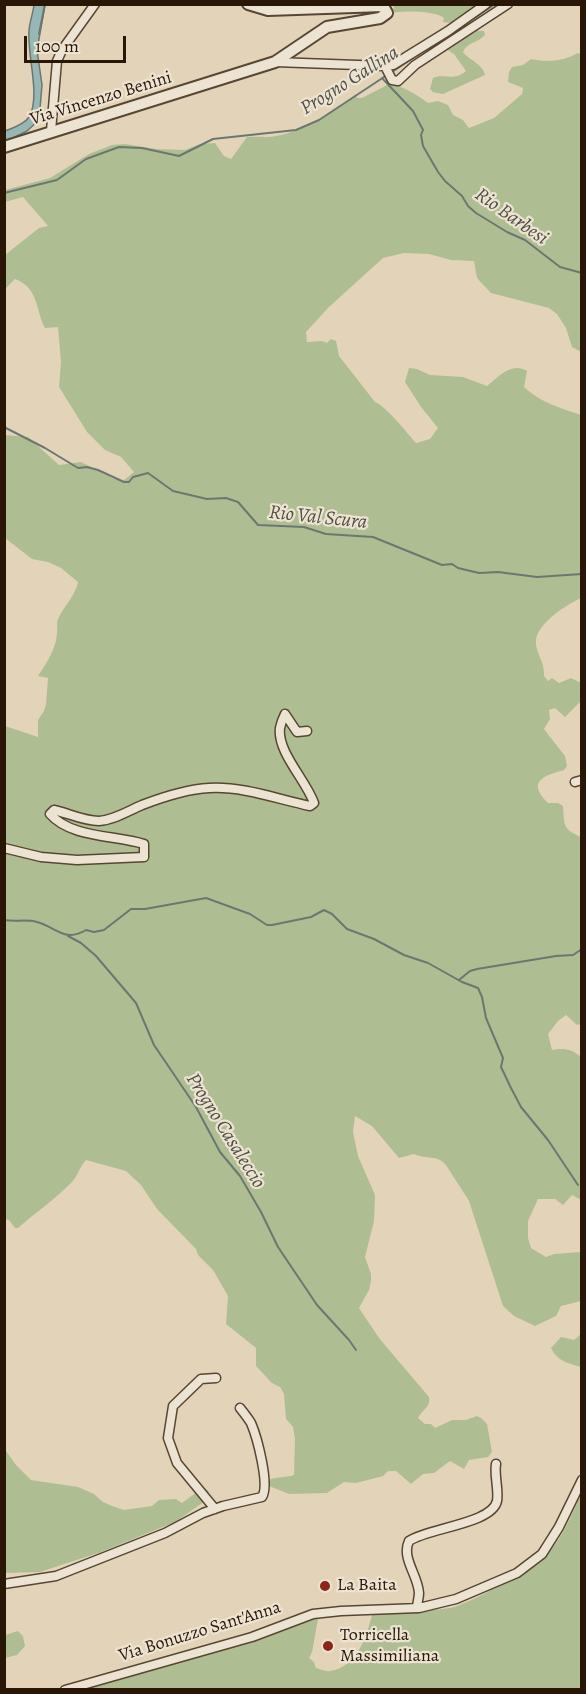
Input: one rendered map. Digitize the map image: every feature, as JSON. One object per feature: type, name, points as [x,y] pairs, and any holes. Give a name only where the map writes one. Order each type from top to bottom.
[{"type":"street","points":[[51,131],[57,61],[94,4]]},
{"type":"street","points":[[248,4],[268,10],[383,6],[387,10],[387,13],[380,18],[327,27],[275,62]]},
{"type":"street","name":"Via Vincenzo Benini","points":[[4,147],[275,62],[386,68],[411,55],[486,4]]},
{"type":"street","points":[[386,68],[392,80],[398,81],[415,65],[508,4]]},
{"type":"street","points":[[4,848],[41,857],[77,860],[144,857],[144,844],[109,838],[58,823],[50,814],[54,810],[100,821],[191,790],[211,788],[256,792],[310,806],[314,803],[310,793],[283,749],[280,728],[285,714],[297,732],[307,731]]},
{"type":"street","points":[[215,1509],[177,1463],[168,1438],[173,1406],[201,1379],[216,1378]]},
{"type":"street","points":[[4,1584],[56,1576],[165,1533],[215,1509],[262,1497],[266,1492],[255,1435],[240,1408]]},
{"type":"street","points":[[417,1608],[419,1593],[406,1554],[409,1540],[457,1525],[492,1510],[496,1504],[494,1475],[496,1464]]},
{"type":"street","name":"Via Bonuzzo Sant'Anna","points":[[65,1689],[252,1637],[313,1614],[417,1608],[456,1599],[517,1573],[542,1554],[559,1527],[582,1480]]},
{"type":"green space","points":[[394,5],[475,5],[468,11],[465,26],[468,30],[484,31],[485,35],[467,46],[463,52],[482,68],[485,75],[443,94],[433,92],[430,89],[433,78],[453,77],[466,71],[454,54],[446,49],[421,65],[409,77],[414,62],[454,27],[450,23],[443,22],[444,18],[439,15],[426,12],[390,13],[393,12]]},
{"type":"green space","points":[[581,54],[581,352],[572,347],[566,328],[557,314],[549,308],[491,293],[477,278],[474,261],[451,260],[429,254],[404,253],[383,258],[329,307],[306,332],[307,342],[327,343],[331,339],[336,341],[339,356],[375,402],[391,414],[416,443],[430,439],[438,428],[405,382],[409,368],[430,375],[463,377],[487,386],[506,371],[521,369],[527,371],[524,387],[531,393],[551,404],[581,415],[581,598],[567,605],[545,623],[537,637],[536,644],[544,676],[548,681],[552,678],[559,683],[571,678],[581,683],[581,701],[565,717],[555,708],[549,710],[550,719],[544,729],[565,756],[567,766],[564,770],[544,778],[538,785],[542,796],[548,803],[558,803],[563,806],[565,825],[581,837],[581,1024],[577,1025],[566,1015],[548,1034],[552,1050],[568,1050],[581,1057],[581,1200],[572,1195],[563,1205],[555,1199],[538,1199],[528,1221],[528,1238],[531,1248],[546,1257],[554,1254],[581,1252],[581,1301],[561,1306],[556,1316],[535,1326],[514,1316],[503,1306],[469,1201],[446,1165],[439,1159],[414,1154],[399,1158],[372,1126],[355,1116],[353,1132],[358,1156],[375,1195],[374,1221],[365,1257],[371,1281],[369,1290],[359,1308],[379,1338],[429,1397],[427,1406],[418,1418],[435,1428],[452,1420],[466,1420],[477,1416],[487,1424],[492,1452],[488,1457],[469,1460],[464,1469],[450,1461],[434,1473],[423,1474],[411,1484],[396,1471],[388,1471],[383,1476],[356,1483],[344,1482],[327,1493],[289,1494],[269,1486],[269,1480],[294,1475],[295,1439],[293,1427],[286,1419],[284,1394],[280,1387],[272,1383],[256,1366],[256,1348],[226,1324],[228,1296],[213,1270],[157,1209],[141,1185],[126,1171],[86,1160],[75,1178],[58,1196],[18,1228],[5,1219],[5,726],[38,737],[38,720],[46,704],[48,678],[38,676],[55,644],[58,619],[75,592],[78,582],[61,568],[48,562],[32,559],[5,538],[5,435],[28,437],[59,465],[81,462],[114,479],[123,481],[134,472],[121,457],[105,450],[87,432],[59,387],[61,362],[58,327],[45,328],[32,293],[23,283],[15,279],[5,289],[5,255],[39,228],[48,226],[23,197],[5,202],[5,190],[50,178],[89,154],[112,145],[125,144],[156,149],[185,150],[200,144],[215,143],[224,156],[231,159],[247,137],[273,137],[297,130],[329,114],[356,94],[357,98],[362,98],[391,83],[428,103],[438,101],[448,105],[453,115],[463,120],[469,128],[494,118],[522,94],[523,88],[508,82],[512,67],[523,65],[531,59],[556,60]]},
{"type":"green space","points":[[581,1334],[581,1367],[560,1359],[551,1348],[561,1337],[574,1340]]},
{"type":"green space","points":[[4,1448],[31,1480],[78,1487],[94,1494],[103,1502],[124,1510],[152,1506],[159,1500],[176,1499],[182,1503],[197,1492],[206,1489],[209,1492],[208,1499],[175,1522],[101,1552],[40,1572],[5,1573]]},
{"type":"green space","points":[[581,1493],[581,1689],[72,1690],[157,1664],[220,1651],[316,1615],[318,1619],[309,1658],[314,1662],[316,1668],[325,1671],[339,1668],[354,1658],[359,1650],[370,1624],[371,1611],[420,1611],[461,1605],[490,1591],[537,1561],[560,1537]]},
{"type":"green space","points":[[18,1631],[23,1636],[25,1646],[17,1655],[5,1658],[5,1635]]},
{"type":"water","points":[[34,5],[45,5],[37,50],[42,85],[39,120],[27,131],[5,142],[5,131],[24,122],[32,109],[34,87],[29,32]]},
{"type":"waterway","points":[[39,34],[45,4]]},
{"type":"waterway","name":"Progno Gallina","points":[[467,23],[495,4]]},
{"type":"waterway","name":"Progno Gallina","points":[[392,72],[419,54]]},
{"type":"waterway","name":"Progno Gallina","points":[[4,193],[57,180],[86,159],[119,147],[142,148],[179,156],[213,139],[296,130],[319,120],[387,75]]},
{"type":"waterway","name":"Rio Barbesi","points":[[382,78],[413,111],[423,130],[421,135],[423,146],[438,172],[462,196],[468,206],[507,232],[525,240],[560,267],[582,273]]},
{"type":"waterway","name":"Rio Val Scura","points":[[4,427],[78,468],[87,467],[98,470],[124,482],[148,473],[173,491],[207,499],[226,498],[238,502],[258,525],[304,527],[326,534],[373,537],[442,565],[452,564],[458,568],[479,573],[498,572],[537,577],[582,574]]},
{"type":"waterway","points":[[4,920],[37,922],[61,933],[72,935],[86,930],[94,932],[104,930],[131,909],[145,909],[206,898],[250,914],[267,925],[311,917],[324,910],[332,914],[347,929],[374,939],[404,955],[428,963],[478,988],[486,1018],[503,1058],[501,1067],[511,1088],[521,1107],[548,1140],[578,1185]]},
{"type":"waterway","name":"Progno Casaleccio","points":[[68,936],[81,943],[96,956],[136,1003],[154,1045],[196,1107],[220,1152],[240,1176],[278,1247],[317,1305],[356,1350]]},
{"type":"waterway","points":[[459,980],[470,971],[477,969],[573,955],[582,949]]},
{"type":"place","name":"La Baita","points":[[325,1586]]},
{"type":"place","name":"Torricella Massimiliana","points":[[328,1646]]}]
